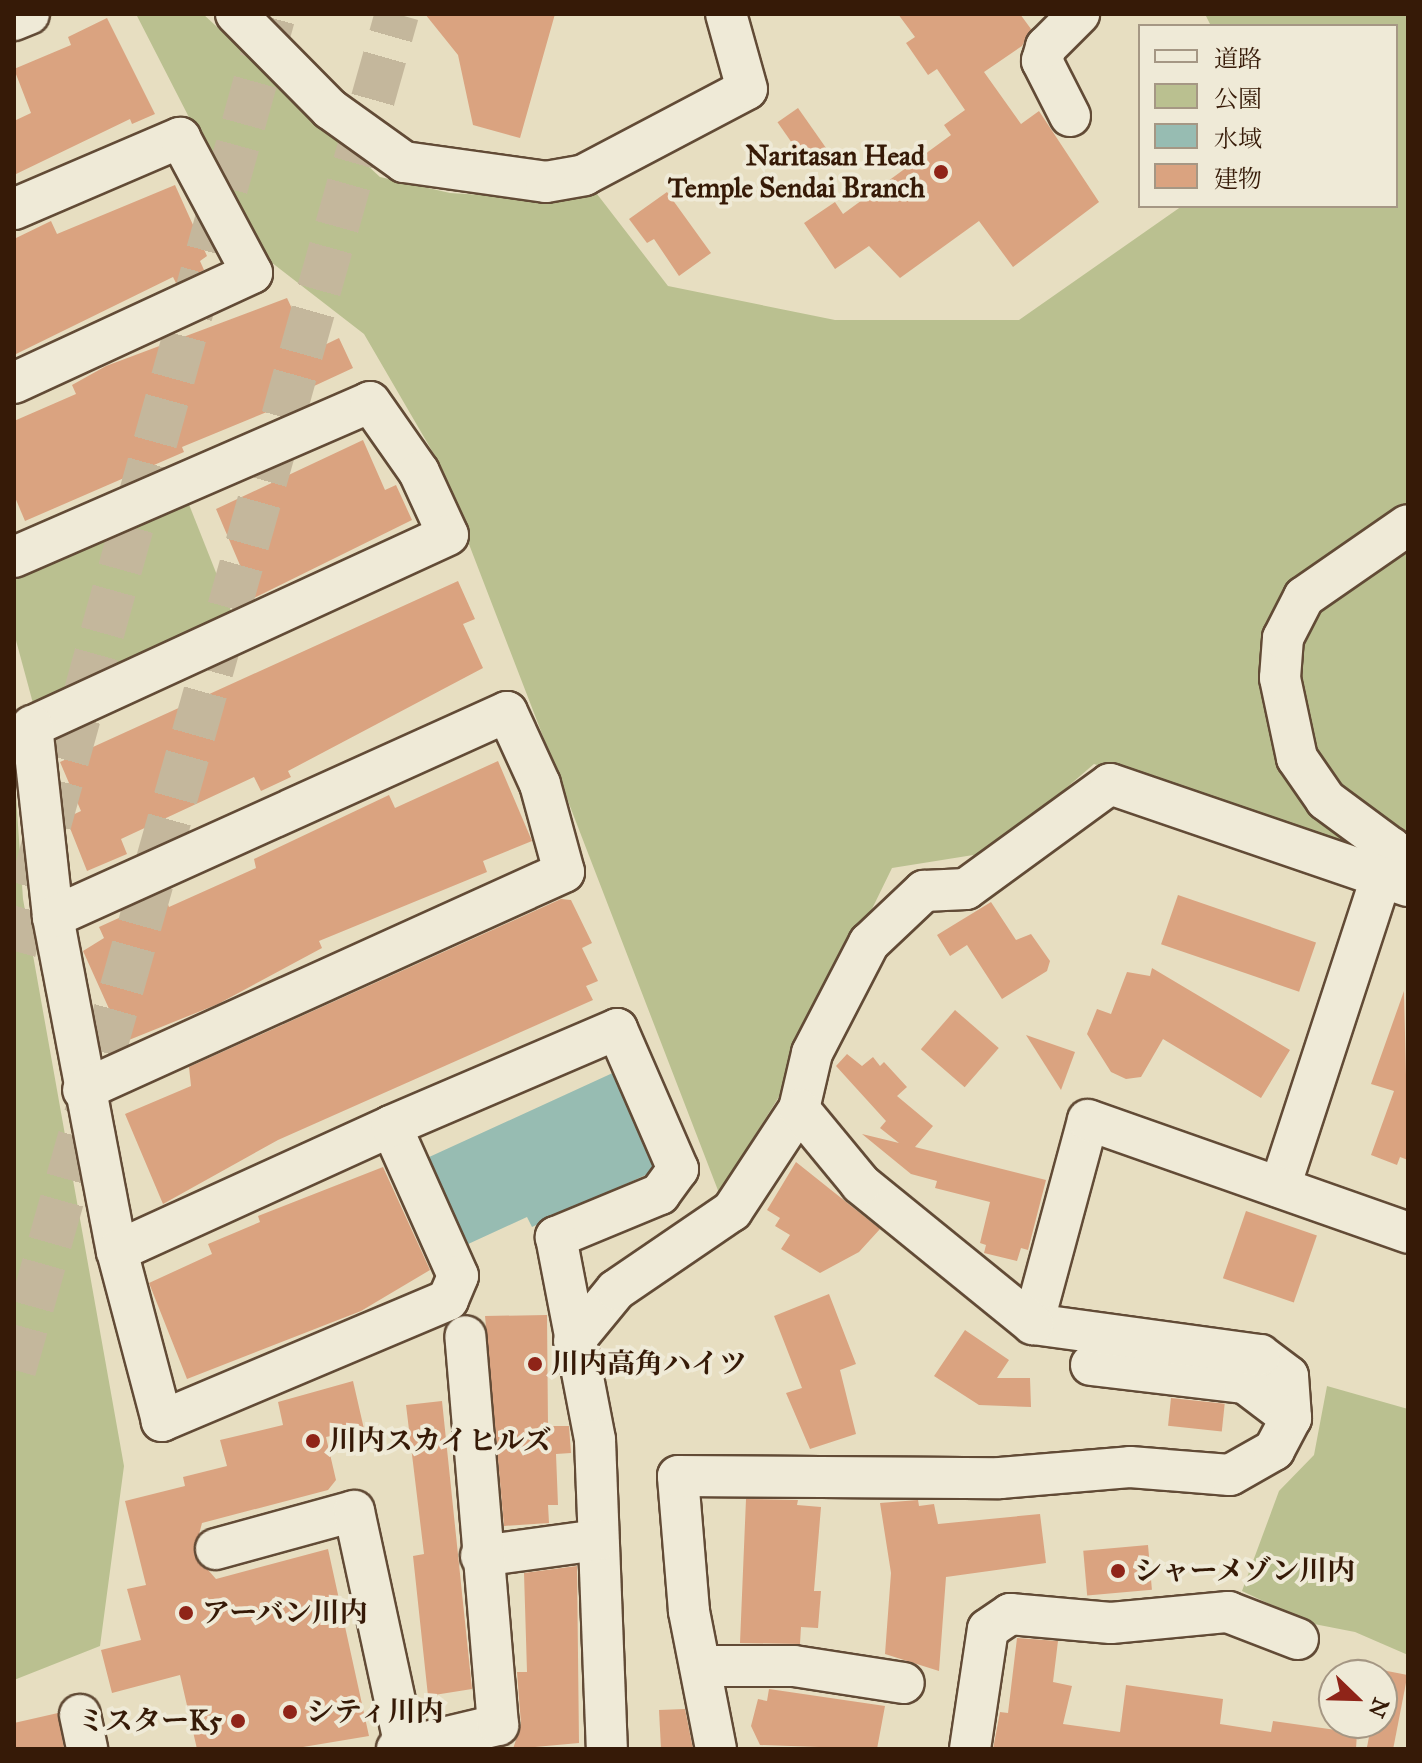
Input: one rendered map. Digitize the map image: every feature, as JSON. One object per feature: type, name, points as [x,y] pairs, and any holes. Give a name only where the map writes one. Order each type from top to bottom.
[{"type":"street","points":[[14,20],[29,14]]},
{"type":"street","points":[[236,14],[330,109],[404,162],[498,178],[546,182],[584,175],[747,89],[726,14]]},
{"type":"street","points":[[1070,116],[1042,61],[1046,47],[1079,14]]},
{"type":"street","points":[[14,209],[180,138],[252,273],[14,383]]},
{"type":"street","points":[[14,557],[370,402],[419,472],[448,535],[32,726],[53,917],[83,1090],[117,1251],[162,1421],[448,1300],[458,1276],[391,1126]]},
{"type":"street","points":[[1280,1187],[1394,881],[1391,848],[1326,800],[1297,758],[1281,665],[1283,638],[1304,597],[1408,525]]},
{"type":"street","points":[[53,917],[507,712],[540,784],[564,872],[83,1090]]},
{"type":"street","points":[[574,1341],[616,1290],[732,1211],[799,1109],[812,1053],[869,943],[924,891],[966,889],[1110,784],[1394,881]]},
{"type":"street","points":[[117,1251],[391,1126],[617,1029],[678,1169],[660,1194],[556,1237],[595,1440],[607,1749]]},
{"type":"street","points":[[716,1749],[689,1611],[678,1476],[1000,1478],[1130,1467],[1230,1475],[1274,1450],[1291,1418],[1288,1376],[1260,1355],[1033,1324],[861,1184],[799,1109]]},
{"type":"street","points":[[1033,1324],[1088,1120],[1408,1233]]},
{"type":"street","points":[[216,1549],[354,1511],[401,1748],[498,1725],[481,1556],[465,1336]]},
{"type":"street","points":[[1091,1365],[1245,1383],[1291,1418]]},
{"type":"street","points":[[481,1556],[598,1540]]},
{"type":"street","points":[[970,1749],[988,1629],[1010,1614],[1111,1623],[1228,1612],[1298,1639]]},
{"type":"street","points":[[701,1666],[794,1666],[904,1683]]},
{"type":"green space","points":[[136,14],[203,14],[380,177],[450,193],[562,200],[597,194],[668,286],[835,320],[1019,320],[1179,208],[1398,208],[1398,24],[1210,24],[1205,14],[1408,14],[1408,866],[1094,764],[992,852],[892,868],[785,1087],[719,1193],[435,456],[364,334],[258,252]]},
{"type":"green space","points":[[188,502],[234,618],[34,707],[14,633],[14,580]]},
{"type":"green space","points":[[14,766],[23,899],[124,1466],[100,1646],[14,1680]]},
{"type":"green space","points":[[1327,1386],[1408,1409],[1408,1655],[1355,1632],[1309,1623],[1242,1591],[1279,1491],[1314,1455]]},
{"type":"water","points":[[617,1071],[656,1158],[650,1173],[532,1227],[527,1217],[466,1245],[427,1158]]},
{"type":"building","points":[[425,14],[555,14],[520,138],[473,125],[458,55]]},
{"type":"building","points":[[898,14],[1020,14],[1031,29],[1022,46],[984,72],[1021,124],[1039,111],[1099,202],[1013,267],[979,221],[900,278],[869,246],[835,269],[804,223],[835,202],[843,214],[951,135],[944,125],[965,110],[937,69],[928,75],[906,43],[915,37]]},
{"type":"building","points":[[107,18],[155,114],[132,124],[130,119],[14,175],[14,121],[31,113],[14,69],[71,45],[68,37]]},
{"type":"building","points":[[798,108],[828,151],[807,165],[778,122]]},
{"type":"building","points":[[175,185],[207,256],[200,261],[204,270],[176,283],[173,277],[14,355],[14,239],[51,221],[57,234]]},
{"type":"building","points":[[667,192],[711,253],[679,276],[654,239],[647,243],[629,219]]},
{"type":"building","points":[[287,298],[312,351],[339,338],[353,368],[299,393],[301,398],[182,447],[184,452],[25,521],[14,495],[14,421],[76,394],[72,385],[106,366]]},
{"type":"building","points":[[363,440],[385,490],[396,485],[412,520],[254,598],[216,509]]},
{"type":"building","points":[[458,581],[475,619],[463,624],[483,668],[288,771],[291,777],[261,791],[254,777],[121,839],[127,854],[87,871],[66,818],[81,811],[60,762]]},
{"type":"building","points":[[498,761],[532,841],[483,861],[487,872],[319,941],[322,948],[218,1004],[124,1042],[83,951],[104,938],[99,927],[165,897],[169,907],[256,868],[254,859],[389,795],[395,808]]},
{"type":"building","points":[[1178,895],[1316,943],[1299,992],[1161,944]]},
{"type":"building","points":[[561,899],[571,900],[592,943],[582,948],[598,981],[586,986],[593,1000],[278,1140],[163,1204],[125,1114],[191,1086],[189,1067]]},
{"type":"building","points":[[991,902],[1016,940],[1031,934],[1050,961],[1047,971],[1002,999],[967,945],[950,956],[937,935]]},
{"type":"building","points":[[1152,968],[1290,1050],[1261,1098],[1163,1039],[1141,1077],[1126,1079],[1111,1072],[1087,1034],[1097,1009],[1111,1014],[1127,972],[1150,976]]},
{"type":"building","points":[[1404,991],[1408,1160],[1400,1157],[1397,1165],[1371,1155],[1394,1091],[1371,1084]]},
{"type":"building","points":[[955,1010],[999,1048],[965,1087],[921,1049]]},
{"type":"building","points":[[1026,1035],[1075,1052],[1061,1090]]},
{"type":"building","points":[[847,1054],[862,1066],[873,1057],[880,1066],[884,1062],[907,1087],[897,1096],[933,1126],[915,1147],[1046,1180],[1028,1250],[1021,1248],[1017,1261],[984,1253],[986,1245],[980,1243],[990,1202],[935,1188],[937,1181],[911,1174],[862,1134],[899,1143],[880,1128],[886,1121],[836,1066]]},
{"type":"building","points":[[796,1162],[880,1229],[859,1252],[820,1273],[781,1249],[790,1235],[775,1226],[780,1218],[767,1210]]},
{"type":"building","points":[[383,1167],[430,1270],[361,1311],[187,1379],[149,1283],[212,1254],[208,1244],[260,1222],[258,1216]]},
{"type":"building","points":[[1246,1211],[1317,1235],[1294,1303],[1223,1278]]},
{"type":"building","points":[[829,1294],[856,1364],[840,1370],[856,1434],[810,1449],[786,1393],[802,1388],[774,1316]]},
{"type":"building","points":[[547,1315],[548,1426],[569,1426],[571,1453],[556,1454],[558,1505],[548,1505],[549,1523],[504,1526],[485,1316]]},
{"type":"building","points":[[965,1330],[1009,1360],[997,1378],[1030,1378],[1031,1407],[979,1405],[934,1376]]},
{"type":"building","points":[[353,1381],[364,1429],[326,1437],[336,1480],[328,1490],[202,1523],[194,1554],[216,1579],[328,1549],[369,1736],[291,1749],[197,1749],[180,1675],[112,1693],[101,1650],[141,1640],[127,1589],[146,1585],[125,1501],[185,1486],[183,1477],[227,1466],[220,1440],[283,1425],[278,1402]]},
{"type":"building","points":[[1171,1398],[1225,1404],[1222,1431],[1168,1426]]},
{"type":"building","points":[[442,1401],[472,1689],[428,1696],[413,1556],[424,1554],[406,1405]]},
{"type":"building","points":[[746,1499],[798,1500],[797,1505],[821,1507],[814,1591],[821,1591],[818,1628],[801,1627],[800,1644],[740,1643]]},
{"type":"building","points":[[918,1500],[919,1506],[934,1504],[938,1524],[1040,1514],[1046,1563],[946,1577],[939,1671],[885,1654],[891,1573],[880,1503]]},
{"type":"building","name":"シャーメゾン川内","points":[[1148,1545],[1152,1590],[1087,1595],[1083,1551]]},
{"type":"building","points":[[577,1566],[579,1743],[513,1749],[521,1724],[517,1672],[527,1672],[524,1573]]},
{"type":"building","points":[[1017,1638],[1058,1641],[1053,1682],[1072,1686],[1063,1724],[1120,1732],[1126,1685],[1223,1699],[1220,1724],[1271,1732],[1273,1721],[1318,1727],[1318,1739],[1357,1739],[1356,1749],[993,1749],[1000,1712],[1008,1713]]},
{"type":"building","points":[[1398,1673],[1408,1675],[1398,1724]]},
{"type":"building","points":[[769,1689],[885,1706],[877,1749],[760,1745],[751,1726],[758,1699],[767,1701]]},
{"type":"building","points":[[685,1709],[693,1749],[661,1749],[659,1710]]},
{"type":"building","points":[[58,1713],[64,1749],[14,1749],[14,1723]]},
{"type":"building","points":[[1369,1739],[1395,1739],[1393,1749],[1367,1748]]},
{"type":"tunnel","points":[[14,951],[274,14]]},
{"type":"tunnel","points":[[14,1370],[397,14]]},
{"type":"place","name":"Naritasan Head Temple Sendai Branch","points":[[941,172]]},
{"type":"place","name":"川内高角ハイツ","points":[[535,1364]]},
{"type":"place","name":"川内スカイヒルズ","points":[[313,1441]]},
{"type":"place","name":"シャーメゾン川内","points":[[1118,1571]]},
{"type":"place","name":"アーバン川内","points":[[186,1613]]},
{"type":"place","name":"シティ川内","points":[[290,1712]]},
{"type":"place","name":"ミスターK5","points":[[238,1721]]}]
